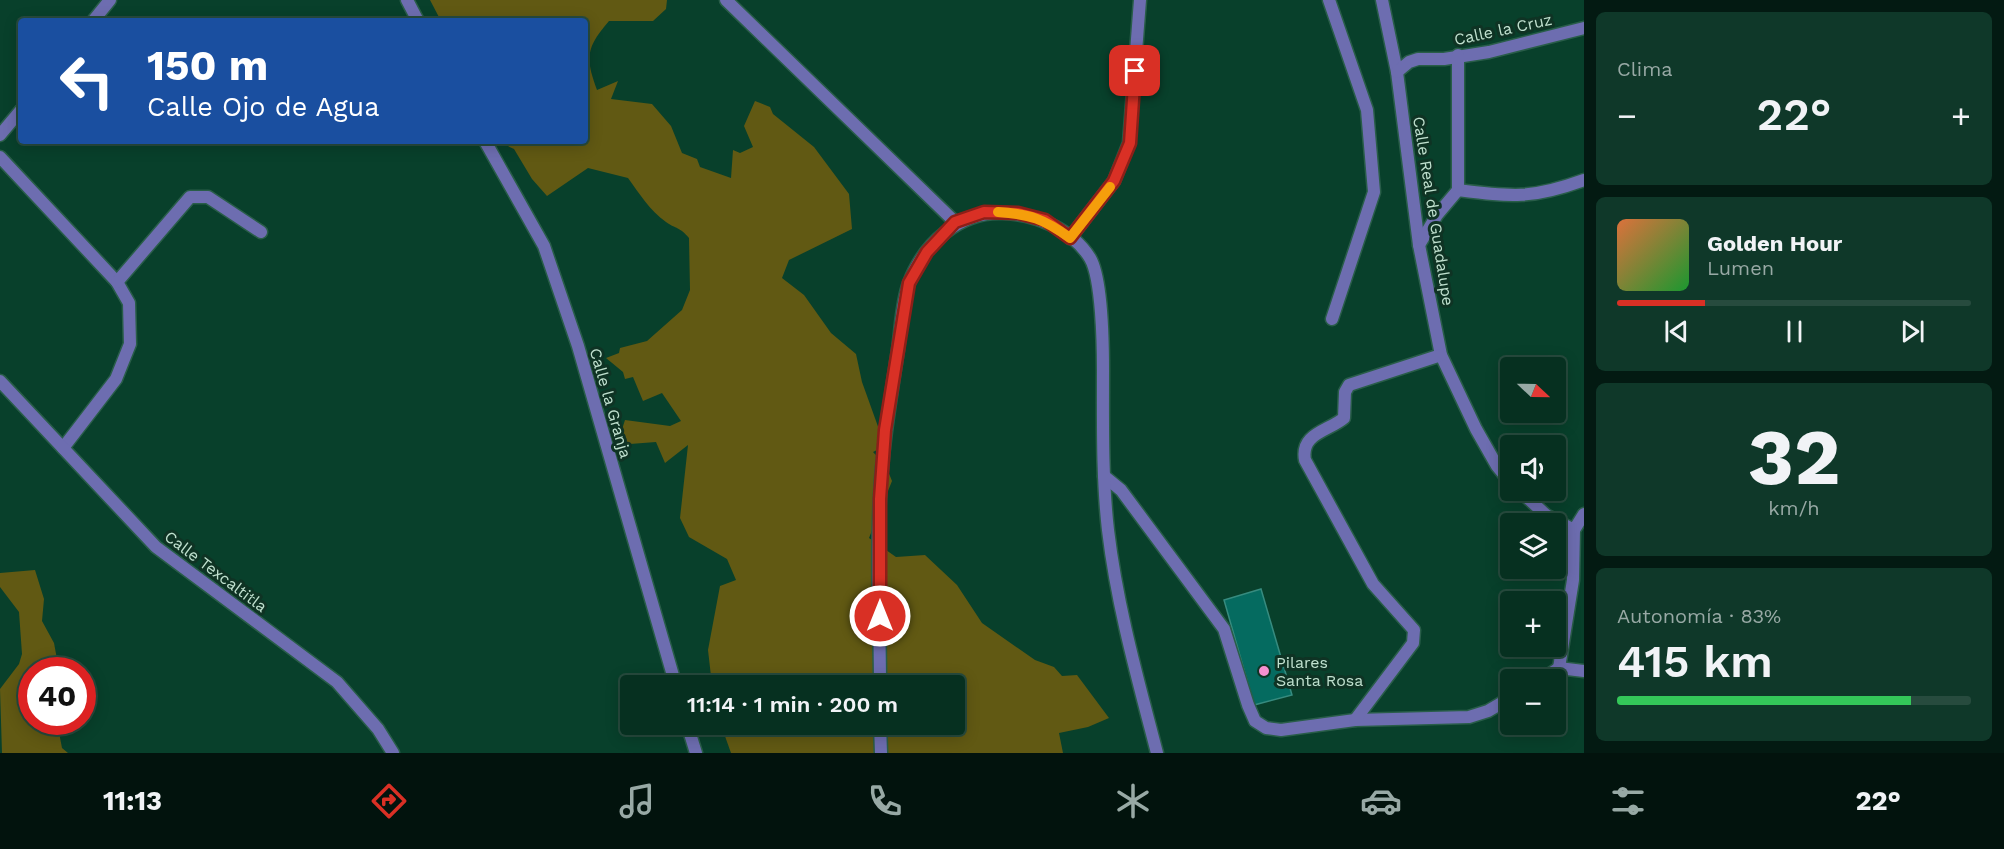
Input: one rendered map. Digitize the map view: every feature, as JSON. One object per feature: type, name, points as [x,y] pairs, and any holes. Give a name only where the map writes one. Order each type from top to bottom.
[{"type":"street","points":[[95,18],[110,0]]},
{"type":"street","points":[[407,0],[416,18]]},
{"type":"street","points":[[726,0],[955,222]]},
{"type":"street","points":[[1070,238],[1114,181],[1130,143],[1140,0]]},
{"type":"street","points":[[1329,0],[1367,110],[1374,192],[1332,319]]},
{"type":"street","name":"Calle Real de Guadalupe","points":[[1382,0],[1397,72],[1419,245],[1441,355],[1476,429],[1500,470]]},
{"type":"street","name":"Calle la Cruz","points":[[1397,72],[1418,58],[1444,59],[1458,55],[1489,52],[1584,28]]},
{"type":"street","points":[[1419,245],[1437,215],[1458,190],[1458,55]]},
{"type":"street","points":[[0,135],[18,114]]},
{"type":"street","name":"Calle la Granja","points":[[487,144],[547,257],[578,346],[673,675]]},
{"type":"street","points":[[0,157],[117,282],[129,303],[130,344],[116,380],[63,448]]},
{"type":"street","points":[[1458,190],[1518,197],[1554,191],[1584,180]]},
{"type":"street","points":[[117,282],[190,197],[208,197],[261,232]]},
{"type":"street","points":[[880,675],[880,499],[893,385],[909,283],[927,252],[955,222],[984,212],[1018,213],[1045,220],[1070,238],[1090,257],[1097,274],[1103,359],[1104,476],[1108,531],[1133,664],[1157,753]]},
{"type":"street","points":[[1355,720],[1413,643],[1414,630],[1373,584],[1305,460],[1304,453],[1307,441],[1344,418],[1345,392],[1349,386],[1441,355]]},
{"type":"street","name":"Calle Texcaltitla","points":[[0,381],[156,547],[337,682],[378,729],[393,753]]},
{"type":"street","points":[[1104,476],[1121,490],[1132,504],[1224,629],[1255,721],[1266,728],[1281,730],[1355,720],[1469,717],[1488,711],[1500,704]]},
{"type":"street","points":[[1531,501],[1546,515],[1574,530]]},
{"type":"street","points":[[1584,514],[1574,530],[1573,580],[1559,668],[1584,671]]},
{"type":"street","points":[[690,735],[696,753]]},
{"type":"street","points":[[880,735],[880,753]]},
{"type":"shaded area","points":[[430,0],[667,0],[666,9],[653,21],[609,21],[601,30],[592,46],[589,61],[597,90],[618,81],[611,99],[652,104],[671,126],[682,153],[697,159],[700,167],[731,178],[733,150],[740,153],[753,147],[744,126],[755,101],[770,107],[773,114],[814,147],[849,194],[852,229],[789,260],[782,278],[804,295],[831,333],[856,354],[862,382],[885,446],[873,452],[886,466],[892,481],[869,538],[896,557],[925,555],[957,585],[982,623],[1035,660],[1054,667],[1062,676],[1077,675],[1109,718],[1088,727],[1059,733],[1063,753],[731,753],[725,735],[965,735],[965,675],[711,675],[708,650],[720,586],[736,580],[727,559],[689,537],[680,518],[688,445],[665,463],[656,442],[617,445],[625,420],[670,426],[681,421],[662,393],[643,401],[633,377],[625,379],[623,372],[606,358],[619,353],[620,348],[647,341],[682,310],[690,290],[689,238],[655,213],[628,178],[588,168],[547,196],[532,179],[514,149],[503,144],[588,144],[588,18],[439,18]]},
{"type":"shaded area","points":[[35,570],[44,599],[42,621],[54,643],[57,657],[21,657],[19,612],[0,587],[0,573]]},
{"type":"shaded area","points":[[18,665],[18,735],[60,735],[62,748],[68,753],[2,753],[0,689]]},
{"type":"building","name":"Pilares Santa Rosa","points":[[1261,589],[1292,695],[1254,705],[1224,600]]},
{"type":"slow traffic","points":[[998,212],[1018,213],[1045,220],[1070,238],[1110,187]]},
{"type":"place","name":"Pilares Santa Rosa","points":[[1264,671]]},
{"type":"route","points":[[880,616],[880,499],[885,430],[909,283],[927,252],[955,222],[984,212],[1018,213],[1045,220],[1070,238],[1114,181],[1130,143],[1135,71]]}]
